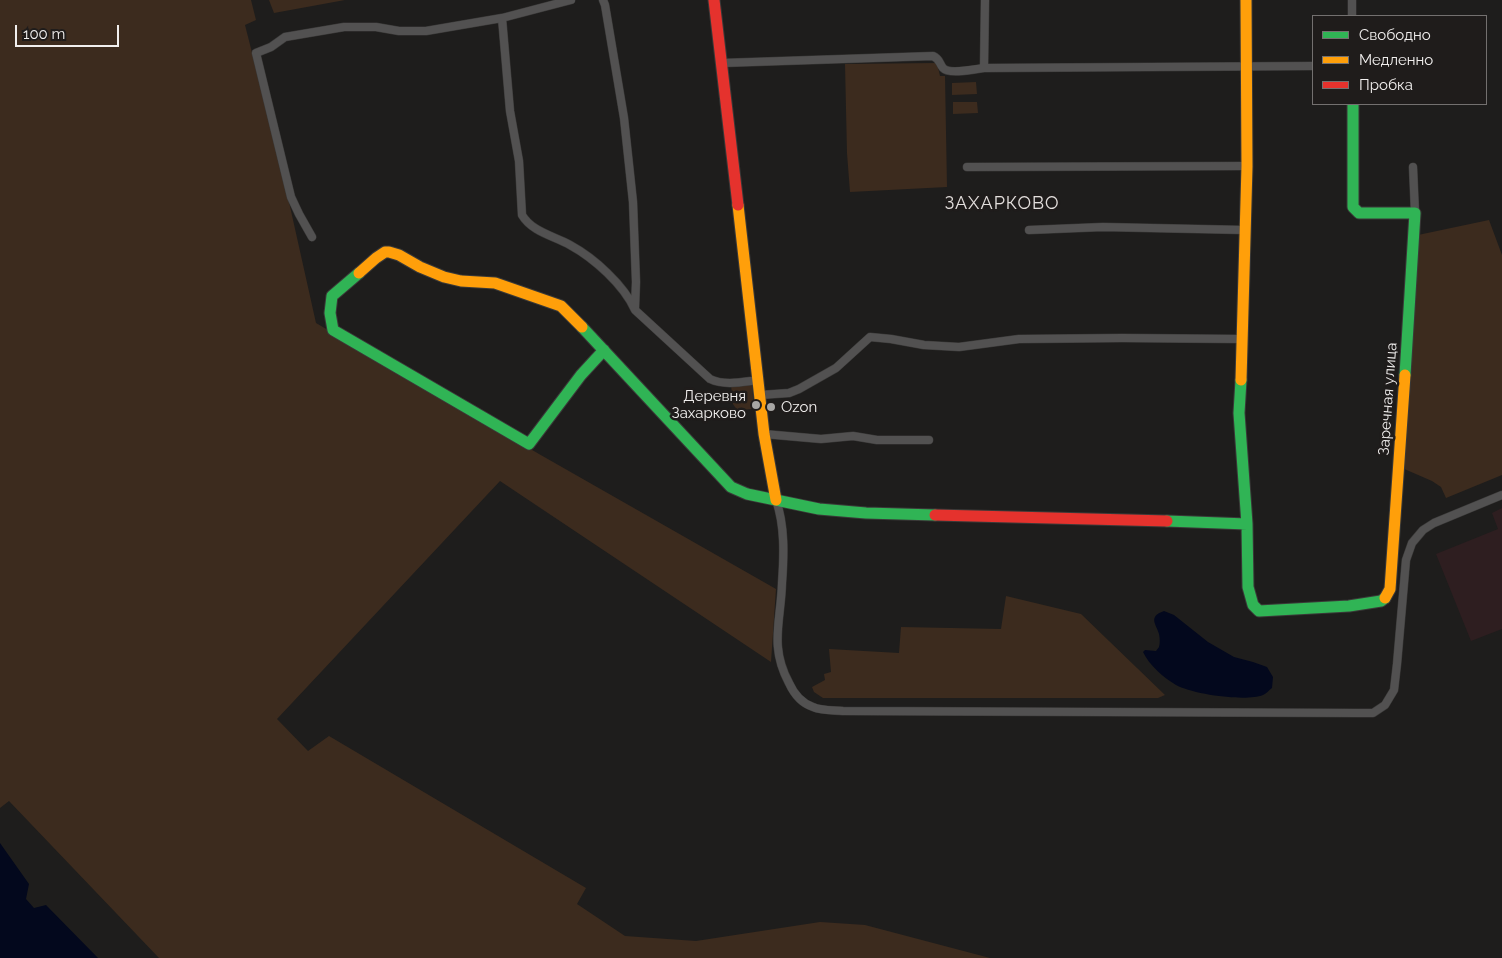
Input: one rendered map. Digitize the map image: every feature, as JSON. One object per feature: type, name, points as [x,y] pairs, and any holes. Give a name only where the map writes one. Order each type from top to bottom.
[{"type":"street","points":[[312,237],[291,197],[256,53],[271,47],[286,37],[344,27],[376,27],[426,31],[502,18],[571,0]]},
{"type":"street","points":[[603,0],[624,118],[632,188],[636,282],[635,310]]},
{"type":"street","points":[[714,0],[764,434],[776,500],[783,524],[782,584],[777,653],[784,674],[796,695],[804,702],[813,707],[843,711],[1373,713],[1385,705],[1394,690],[1398,664],[1406,560],[1412,543],[1423,530],[1434,523],[1502,495]]},
{"type":"street","points":[[984,68],[985,0]]},
{"type":"street","points":[[604,350],[580,375],[529,444],[333,330],[330,320],[330,303],[332,296],[366,265],[385,252],[389,252],[444,277],[461,281],[495,284],[561,306],[604,350],[731,487],[747,494],[819,510],[866,513],[1247,524],[1239,413],[1243,339],[1247,166],[1246,0]]},
{"type":"street","points":[[1352,0],[1352,15]]},
{"type":"street","points":[[502,18],[510,111],[519,161],[522,215],[526,222],[532,228],[571,246],[588,257],[630,298],[635,310],[710,379],[717,383],[759,380]]},
{"type":"street","points":[[722,63],[933,56],[938,58],[943,69],[949,72],[984,68],[1312,66]]},
{"type":"street","points":[[1353,105],[1353,207],[1355,210],[1359,213],[1415,213],[1413,167]]},
{"type":"street","points":[[967,167],[1247,166]]},
{"type":"street","name":"Заречная улица","points":[[1247,524],[1248,586],[1253,605],[1259,611],[1349,606],[1381,601],[1387,597],[1390,589],[1401,446],[1415,213]]},
{"type":"street","points":[[1030,230],[1103,227],[1245,230]]},
{"type":"street","points":[[760,395],[789,393],[799,389],[836,368],[870,337],[959,348],[1018,339],[1243,339]]},
{"type":"street","points":[[764,434],[821,439],[853,436],[877,440],[929,440]]},
{"type":"shaded area","points":[[0,0],[251,0],[256,20],[245,25],[283,175],[316,323],[539,454],[776,589],[771,662],[500,481],[277,719],[308,751],[329,736],[586,888],[577,904],[625,936],[696,941],[820,922],[865,925],[990,958],[159,958],[9,801],[0,808]]},
{"type":"shaded area","points":[[269,0],[345,0],[274,13]]},
{"type":"shaded area","points":[[937,63],[940,76],[945,76],[947,187],[850,192],[845,64]]},
{"type":"shaded area","points":[[976,82],[977,94],[952,95],[952,83]]},
{"type":"shaded area","points":[[953,102],[977,102],[978,113],[953,114]]},
{"type":"shaded area","points":[[1489,220],[1502,255],[1502,475],[1446,498],[1441,487],[1402,468],[1418,235]]},
{"type":"shaded area","points":[[752,384],[754,409],[737,410],[733,404],[731,385]]},
{"type":"shaded area","points":[[1502,508],[1502,629],[1471,641],[1436,554],[1498,529],[1492,513]]},
{"type":"shaded area","points":[[1006,596],[1081,614],[1165,695],[1158,698],[823,698],[814,692],[812,687],[825,680],[824,674],[831,672],[829,649],[899,653],[901,627],[1001,629]]},
{"type":"water","points":[[1164,611],[1174,615],[1208,642],[1234,657],[1267,667],[1273,677],[1272,688],[1264,694],[1255,697],[1219,696],[1184,688],[1167,679],[1157,671],[1143,652],[1145,650],[1156,651],[1159,647],[1160,641],[1154,619],[1159,613]]},
{"type":"water","points":[[0,843],[29,884],[26,899],[34,908],[46,905],[98,958],[0,958]]},
{"type":"traffic: fast","points":[[1353,105],[1353,207],[1359,213],[1415,213],[1405,375]]},
{"type":"traffic: fast","points":[[359,273],[332,296],[330,313],[333,330],[529,444],[581,375],[604,350]]},
{"type":"traffic: fast","points":[[582,327],[731,487],[747,494],[819,509],[866,513],[935,515]]},
{"type":"traffic: fast","points":[[1241,380],[1239,413],[1247,524],[1248,587],[1253,605],[1259,611],[1349,606],[1381,601],[1385,598]]},
{"type":"traffic: fast","points":[[1167,521],[1247,524]]},
{"type":"traffic: slow","points":[[1241,380],[1247,166],[1246,0]]},
{"type":"traffic: slow","points":[[738,205],[764,434],[776,500]]},
{"type":"traffic: slow","points":[[359,273],[376,258],[385,252],[389,252],[444,277],[461,281],[495,283],[561,306],[582,327]]},
{"type":"traffic: slow","points":[[1385,598],[1390,589],[1405,375]]},
{"type":"traffic: jam","points":[[714,0],[738,205]]},
{"type":"traffic: jam","points":[[935,515],[1167,521]]},
{"type":"place","name":"Деревня Захарково","points":[[756,405]]},
{"type":"place","name":"Ozon","points":[[771,407]]},
{"type":"district","name":"ЗАХАРКОВО","points":[[1002,204]]}]
